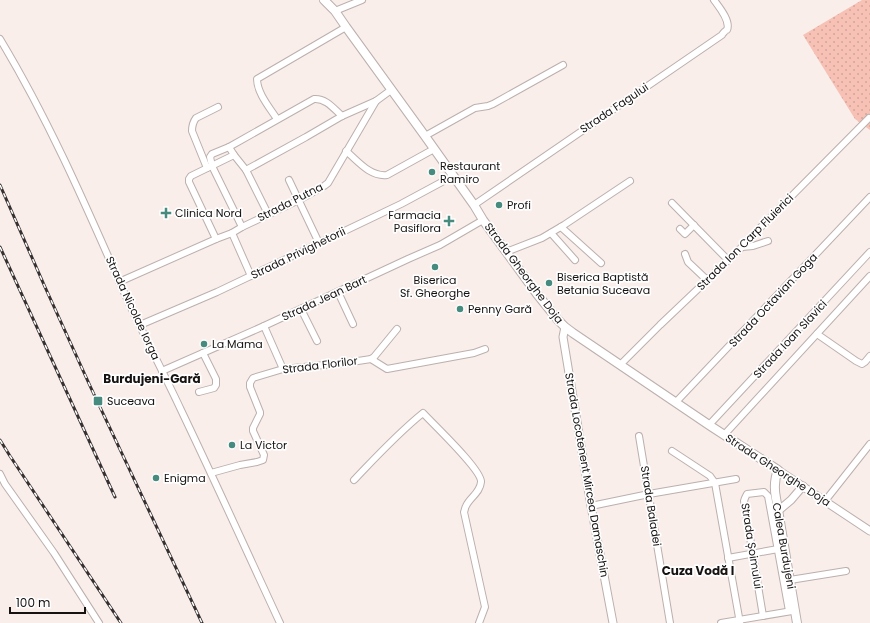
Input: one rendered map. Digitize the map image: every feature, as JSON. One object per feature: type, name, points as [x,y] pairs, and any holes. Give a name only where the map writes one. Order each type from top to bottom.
[{"type":"main road","name":"Strada Gheorghe Doja","points":[[324,0],[335,11],[346,26],[541,300],[565,327],[778,470]]},
{"type":"main road","name":"Calea Burdujeni","points":[[778,470],[774,482],[790,580],[792,611],[797,623]]},
{"type":"street","points":[[335,11],[362,0]]},
{"type":"street","name":"Strada Fagului","points":[[474,205],[722,35],[727,30],[728,25],[726,18],[714,0]]},
{"type":"street","points":[[278,119],[263,99],[257,79],[346,26]]},
{"type":"street","name":"Strada Nicolae Iorga","points":[[0,40],[25,82],[57,145],[104,245],[119,282],[211,473],[280,623]]},
{"type":"street","points":[[425,136],[475,108],[493,104],[563,65]]},
{"type":"street","name":"Strada Putna","points":[[246,170],[342,116],[376,101],[391,90]]},
{"type":"street","points":[[210,167],[210,157],[212,154],[230,147],[314,99],[326,102],[342,116]]},
{"type":"street","name":"Strada Putna","points":[[119,282],[232,233],[299,200],[328,183],[376,101]]},
{"type":"street","points":[[218,107],[196,118],[192,126],[192,131],[242,227]]},
{"type":"street","name":"Strada Ion Carp Fluierici","points":[[620,365],[742,247],[758,229],[869,118]]},
{"type":"street","points":[[230,147],[234,155],[246,170],[268,214]]},
{"type":"street","points":[[346,151],[366,169],[382,176],[387,175],[434,149]]},
{"type":"street","points":[[216,239],[189,182],[189,179],[191,176],[234,155]]},
{"type":"street","name":"Strada Privighetorii","points":[[140,325],[251,276],[401,204],[453,176]]},
{"type":"street","points":[[289,180],[319,243]]},
{"type":"street","points":[[506,252],[551,233],[630,181]]},
{"type":"street","name":"Strada Octavian Goga","points":[[676,402],[870,197]]},
{"type":"street","points":[[672,203],[728,260]]},
{"type":"street","name":"Strada Jean Bart","points":[[162,371],[440,245],[483,220]]},
{"type":"street","points":[[680,229],[685,234],[694,226]]},
{"type":"street","points":[[561,227],[601,263]]},
{"type":"street","points":[[232,233],[251,276]]},
{"type":"street","points":[[551,233],[575,260]]},
{"type":"street","points":[[742,247],[753,246],[768,241]]},
{"type":"street","name":"Strada Ioan Slavici","points":[[710,425],[870,252]]},
{"type":"street","points":[[685,254],[688,262],[707,280]]},
{"type":"street","points":[[724,435],[870,276]]},
{"type":"street","points":[[338,292],[353,324]]},
{"type":"street","points":[[301,309],[317,341]]},
{"type":"street","points":[[264,326],[282,369]]},
{"type":"street","name":"Strada Locotenent Mircea Damaschin","points":[[565,327],[563,337],[591,506],[613,623]]},
{"type":"street","name":"Strada Florilor","points":[[211,473],[263,460],[264,455],[253,431],[260,414],[250,384],[253,378],[282,369],[371,359],[397,329]]},
{"type":"street","points":[[817,334],[862,364],[870,356]]},
{"type":"street","points":[[371,359],[387,369],[474,353],[485,349]]},
{"type":"street","points":[[200,392],[216,386],[216,379],[203,353]]},
{"type":"street","points":[[354,480],[388,445],[423,413],[466,458],[480,476],[481,482],[478,491],[466,505],[464,512],[485,606],[479,623]]},
{"type":"street","name":"Strada Baladei","points":[[639,436],[670,623]]},
{"type":"street","points":[[825,501],[870,444]]},
{"type":"street","points":[[672,451],[710,476],[715,483],[740,622]]},
{"type":"street","name":"Strada Gheorghe Doja","points":[[778,470],[870,531]]},
{"type":"street","points":[[0,474],[5,484],[54,553],[100,623]]},
{"type":"street","points":[[591,506],[736,479]]},
{"type":"street","points":[[778,511],[803,486]]},
{"type":"street","name":"Strada Șoimului","points":[[763,616],[745,498],[748,494],[764,492],[768,496],[778,549]]},
{"type":"street","points":[[721,623],[740,622],[792,611],[778,549],[728,558]]},
{"type":"street","points":[[790,580],[846,571]]},
{"type":"shaded area","points":[[862,0],[870,0],[870,130],[855,119],[803,35]]},
{"type":"railway","points":[[0,185],[91,388],[202,623]]},
{"type":"railway","points":[[0,247],[115,497]]},
{"type":"railway","points":[[0,440],[121,623]]},
{"type":"place","name":"Restaurant Ramiro","points":[[432,172]]},
{"type":"place","name":"Profi","points":[[499,205]]},
{"type":"place","name":"Clinica Nord","points":[[166,213]]},
{"type":"place","name":"Farmacia Pasiflora","points":[[449,221]]},
{"type":"place","name":"Biserica Sf. Gheorghe","points":[[435,267]]},
{"type":"place","name":"Biserica Baptistă Betania Suceava","points":[[549,283]]},
{"type":"place","name":"Penny Gară","points":[[460,309]]},
{"type":"place","name":"La Mama","points":[[204,344]]},
{"type":"place","name":"Suceava","points":[[98,401]]},
{"type":"place","name":"La Victor","points":[[232,445]]},
{"type":"place","name":"Enigma","points":[[156,478]]},
{"type":"district","name":"Burdujeni-Gară","points":[[152,378]]},
{"type":"district","name":"Cuza Vodă I","points":[[698,570]]}]
